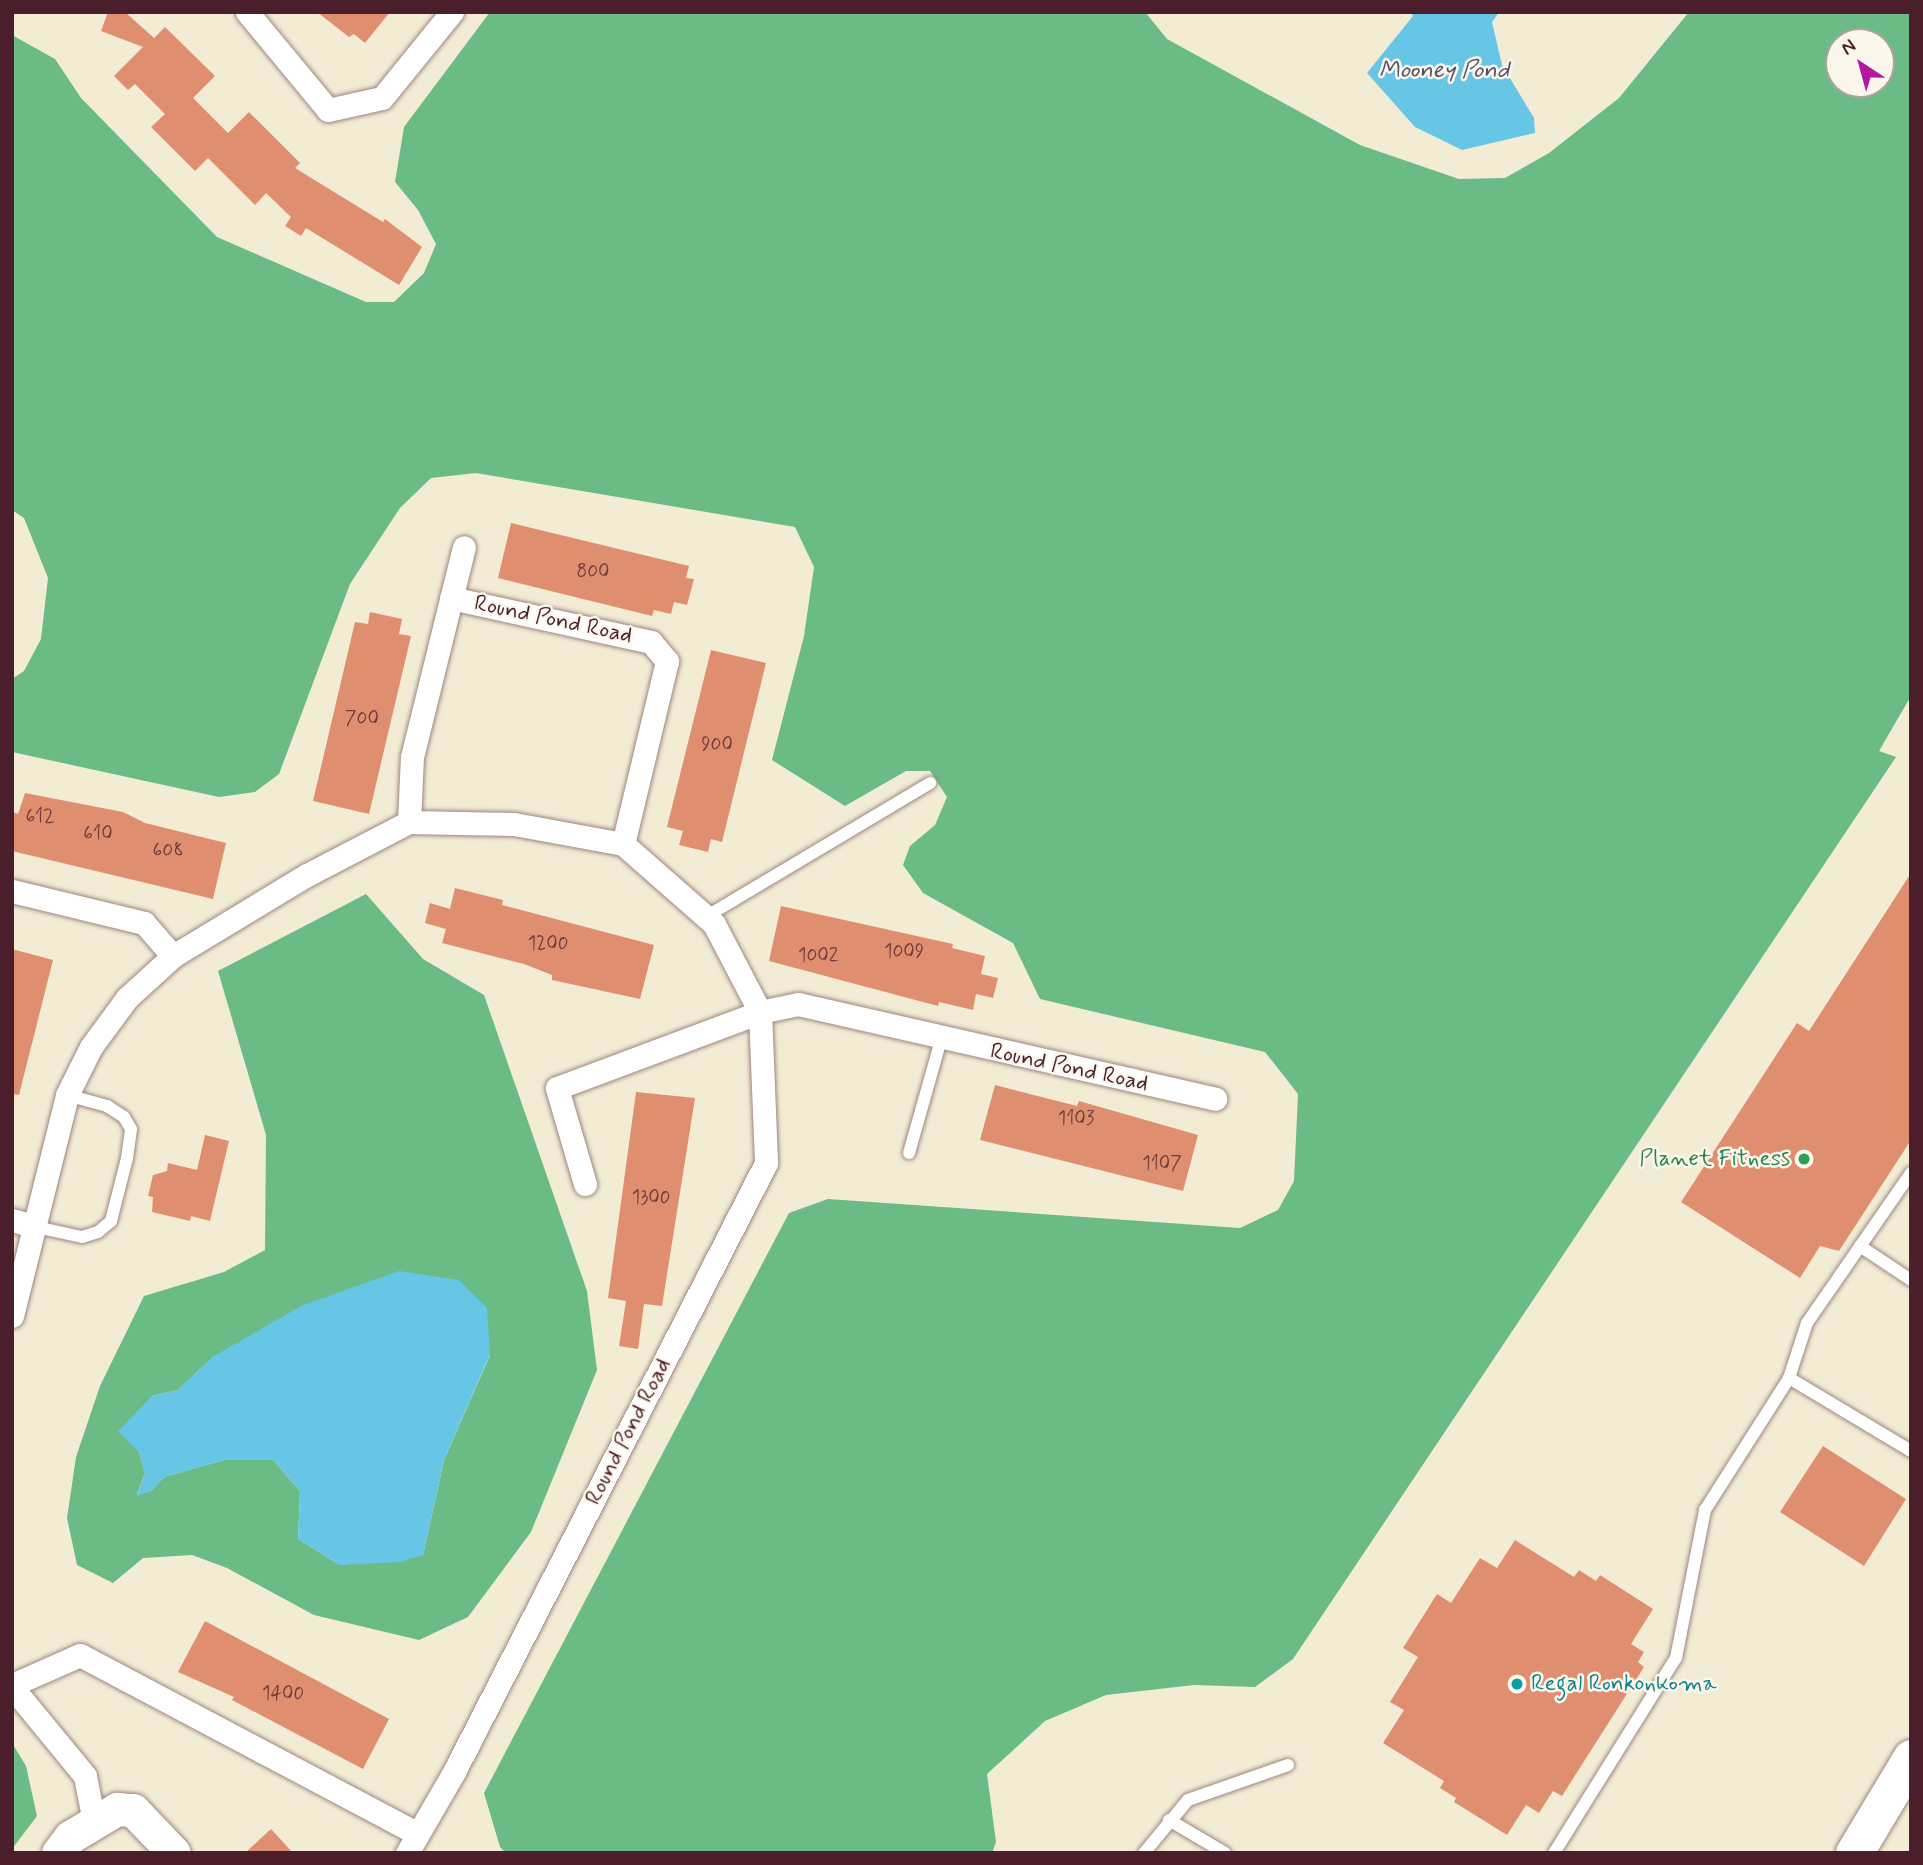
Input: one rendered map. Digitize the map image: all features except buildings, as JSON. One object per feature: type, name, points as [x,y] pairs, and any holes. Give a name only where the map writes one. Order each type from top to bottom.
[{"type":"main road","points":[[1854,1853],[1911,1758]]},
{"type":"street","points":[[247,12],[328,110],[382,99],[452,12]]},
{"type":"street","name":"Round Pond Road","points":[[409,822],[412,757],[464,547]]},
{"type":"street","name":"Round Pond Road","points":[[94,1822],[85,1776],[12,1686],[80,1655],[412,1843],[461,1760],[766,1163],[760,1012],[707,916],[623,844],[667,661],[651,642],[451,598]]},
{"type":"street","points":[[12,1315],[67,1094],[91,1047],[127,998],[173,956],[307,875],[409,822],[514,824],[623,844]]},
{"type":"street","points":[[12,891],[144,922],[173,956]]},
{"type":"street","name":"Round Pond Road","points":[[584,1184],[557,1088],[760,1012],[798,1004],[941,1040],[1215,1099]]},
{"type":"street","points":[[12,1220],[36,1227]]},
{"type":"street","points":[[58,1853],[70,1837],[117,1809],[133,1810],[174,1853]]},
{"type":"lane","points":[[707,916],[930,783]]},
{"type":"lane","points":[[909,1153],[941,1040]]},
{"type":"lane","points":[[36,1227],[82,1237],[98,1232],[111,1221],[127,1158],[131,1129],[124,1117],[107,1107],[67,1094]]},
{"type":"lane","points":[[1559,1851],[1671,1669],[1705,1510],[1789,1378],[1807,1323],[1911,1173]]},
{"type":"lane","points":[[1860,1246],[1911,1280]]},
{"type":"lane","points":[[1789,1378],[1911,1451]]},
{"type":"lane","points":[[1144,1853],[1180,1806],[1202,1793],[1266,1776],[1288,1765]]},
{"type":"lane","points":[[1169,1819],[1225,1853]]},
{"type":"green space","points":[[490,12],[1145,12],[1167,39],[1360,145],[1459,179],[1505,178],[1549,153],[1619,98],[1689,12],[1911,12],[1911,696],[1879,751],[1896,757],[1293,1659],[1255,1687],[1194,1685],[1106,1695],[1045,1721],[987,1774],[996,1842],[992,1853],[506,1853],[500,1847],[484,1793],[789,1213],[828,1199],[1240,1228],[1278,1210],[1294,1181],[1298,1094],[1265,1052],[1040,999],[1013,943],[923,893],[903,865],[910,846],[935,825],[947,797],[930,771],[906,771],[845,806],[772,760],[804,636],[814,567],[795,527],[476,473],[431,478],[400,508],[350,584],[279,774],[255,792],[219,797],[12,752],[12,679],[24,671],[41,639],[48,578],[24,518],[12,510],[12,35],[55,59],[81,98],[217,237],[366,302],[394,302],[424,273],[436,244],[418,210],[395,182],[404,127]]},
{"type":"green space","points":[[366,894],[423,959],[484,995],[587,1291],[597,1370],[531,1532],[468,1617],[419,1640],[314,1615],[227,1568],[192,1555],[143,1558],[113,1583],[77,1565],[67,1518],[76,1457],[100,1386],[144,1296],[224,1272],[265,1250],[266,1135],[218,971]],"holes":[[[490,1355],[444,1460],[423,1555],[340,1565],[298,1539],[300,1491],[273,1460],[224,1460],[164,1477],[151,1491],[137,1495],[145,1473],[139,1452],[152,1396],[178,1390],[214,1356]]]},
{"type":"green space","points":[[12,1743],[26,1766],[37,1816],[12,1849]]},
{"type":"water","name":"Mooney Pond","points":[[1411,12],[1499,12],[1492,22],[1502,65],[1534,118],[1535,133],[1462,150],[1415,127],[1367,73],[1413,16]]},
{"type":"water","points":[[399,1271],[459,1280],[487,1308],[490,1354],[444,1460],[423,1555],[401,1562],[340,1565],[298,1539],[300,1491],[273,1460],[224,1460],[164,1477],[151,1491],[137,1496],[145,1473],[139,1452],[118,1431],[152,1396],[178,1390],[214,1356],[303,1305]]},
{"type":"place","name":"Planet Fitness","points":[[1804,1159]]},
{"type":"place","name":"Regal Ronkonkoma","points":[[1517,1684]]}]
